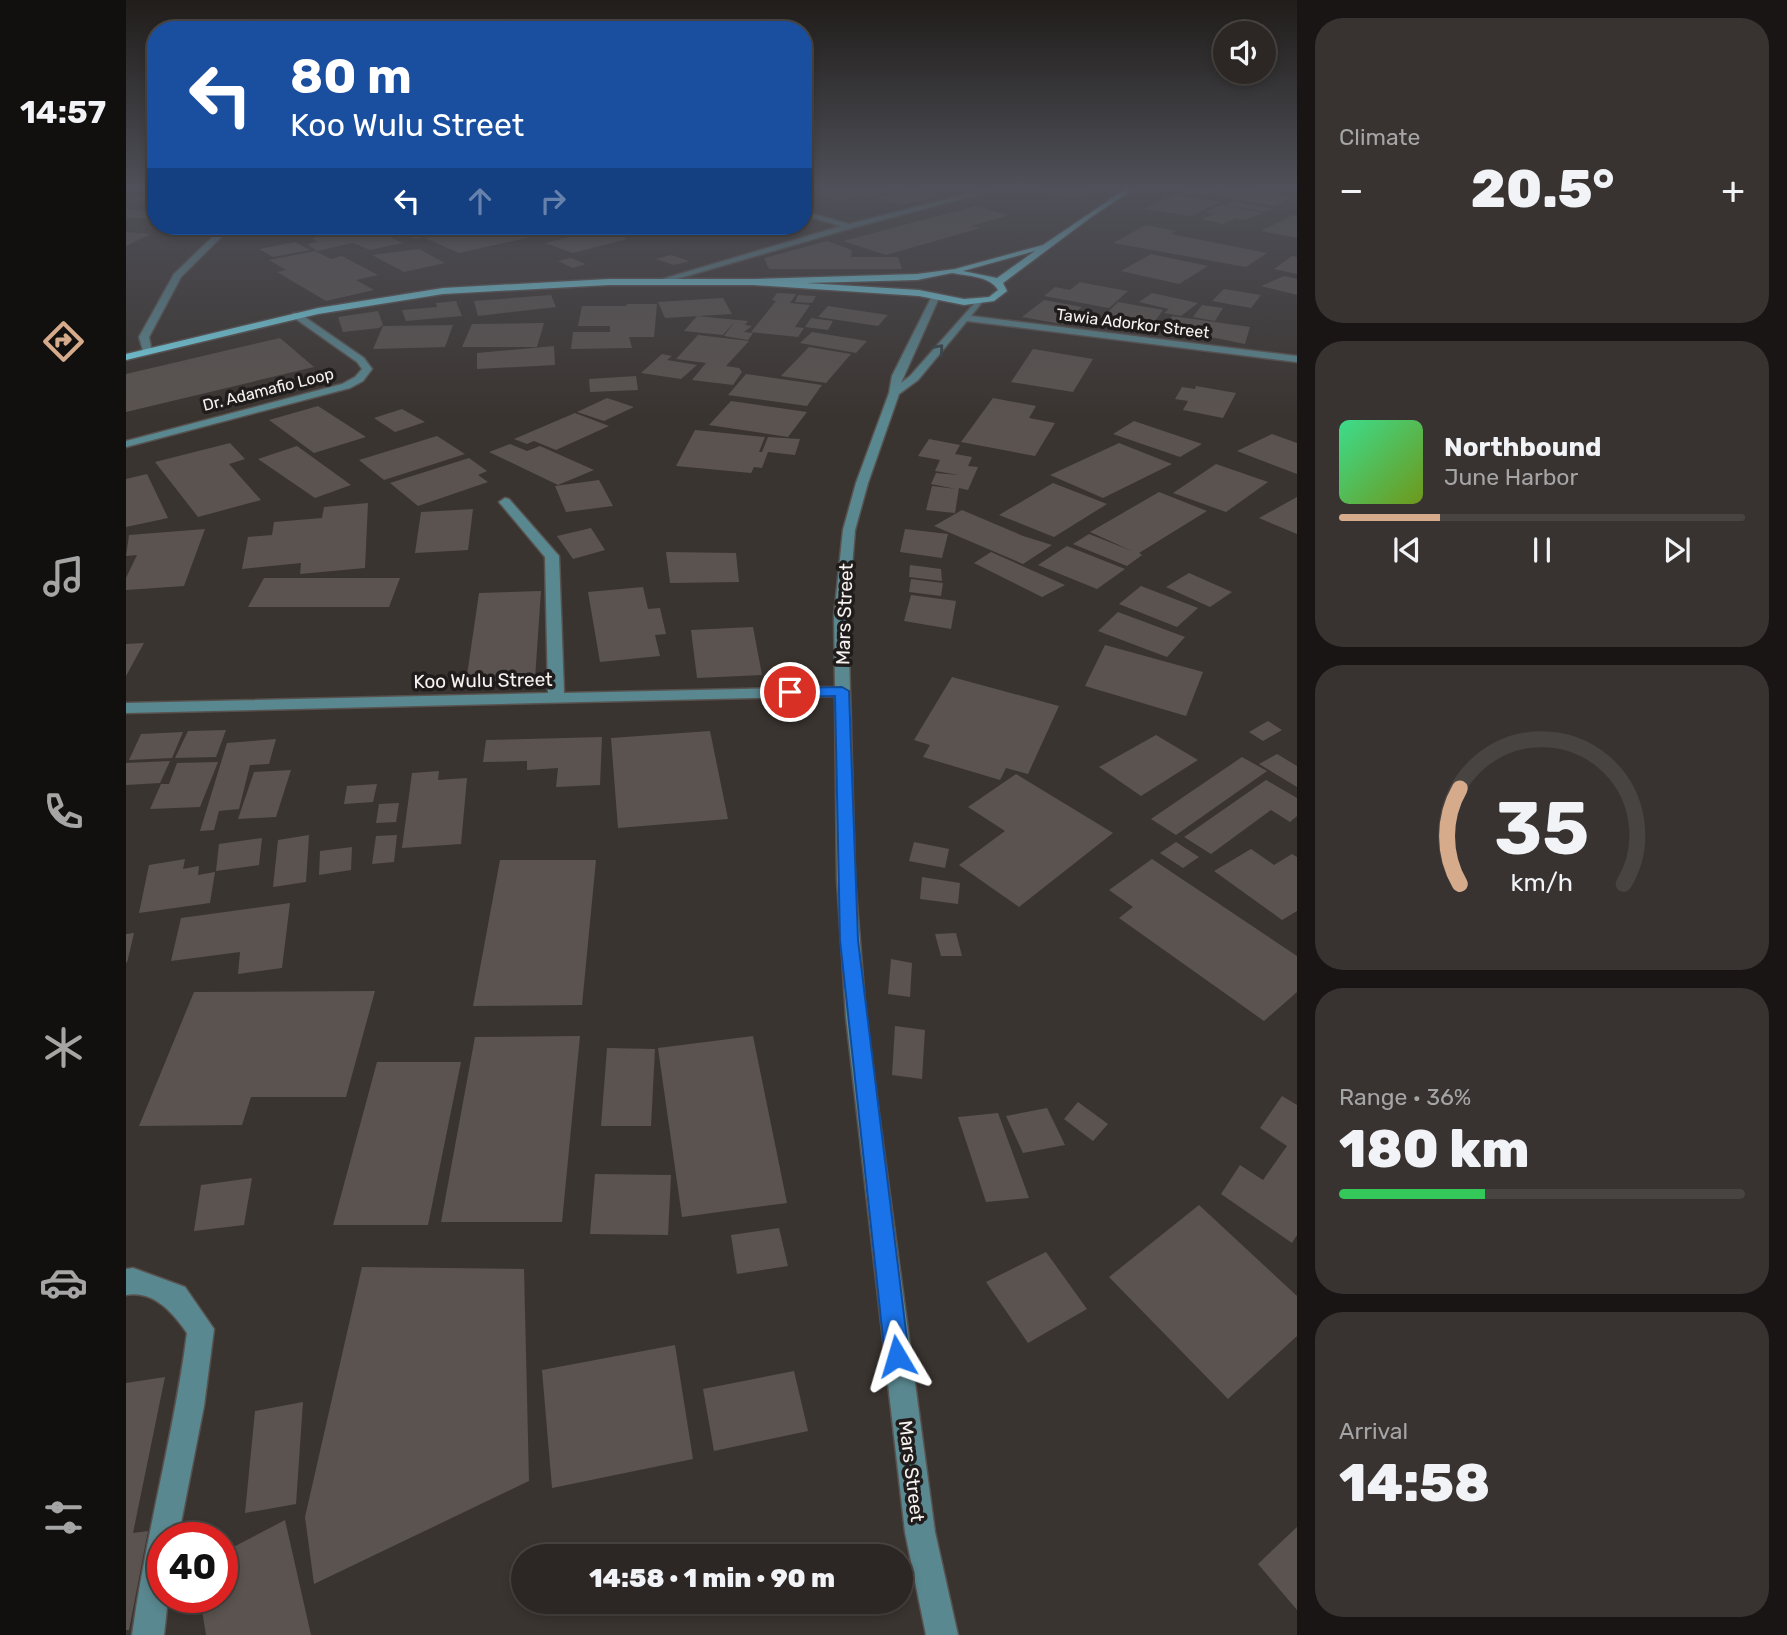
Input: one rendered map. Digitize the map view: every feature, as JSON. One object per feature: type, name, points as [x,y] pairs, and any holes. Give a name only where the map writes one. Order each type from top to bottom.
[{"type":"main road","points":[[126,357],[296,316],[395,296],[443,291],[660,281],[754,282],[917,277],[976,264]]},
{"type":"main road","points":[[999,282],[1022,264]]},
{"type":"main road","points":[[754,282],[919,293],[935,298],[979,301],[1003,291],[999,282],[979,275],[952,271]]},
{"type":"main road","points":[[917,277],[911,282],[911,288],[919,293]]},
{"type":"street","points":[[147,352],[144,337],[177,276],[189,264]]},
{"type":"street","points":[[660,281],[717,264]]},
{"type":"street","name":"Mars Street","points":[[935,298],[897,376],[894,393],[862,483],[849,530],[841,616],[846,879],[856,1017],[920,1532],[942,1635]]},
{"type":"street","points":[[894,393],[914,378],[979,301]]},
{"type":"street","name":"Dr. Adamafio Loop","points":[[126,444],[346,386],[359,379],[367,369],[361,360],[296,316]]},
{"type":"street","name":"Tawia Adorkor Street","points":[[966,318],[1297,359]]},
{"type":"street","points":[[505,502],[552,556],[556,698]]},
{"type":"street","name":"Koo Wulu Street","points":[[126,708],[842,691]]},
{"type":"street","points":[[126,1282],[133,1281],[176,1296],[201,1329],[197,1376],[154,1573],[148,1635]]},
{"type":"building","points":[[276,264],[358,264],[378,275],[356,280],[374,290],[326,301],[277,272],[286,270]]},
{"type":"building","points":[[390,264],[439,264],[404,272]]},
{"type":"building","points":[[565,264],[585,264],[573,268]]},
{"type":"building","points":[[767,264],[900,264],[902,269],[769,269]]},
{"type":"building","points":[[1133,264],[1208,266],[1179,284],[1121,271]]},
{"type":"building","points":[[1281,264],[1297,264],[1297,274],[1274,269]]},
{"type":"building","points":[[1284,276],[1297,279],[1297,295],[1261,286]]},
{"type":"building","points":[[1080,282],[1128,291],[1109,308],[1044,296],[1055,287],[1070,290]]},
{"type":"building","points":[[1224,289],[1261,295],[1251,308],[1212,301]]},
{"type":"building","points":[[777,293],[796,294],[790,303],[810,305],[795,327],[804,328],[798,337],[751,332],[776,301],[772,300]]},
{"type":"building","points":[[1152,293],[1198,303],[1181,316],[1164,313],[1169,309],[1139,302]]},
{"type":"building","points":[[551,295],[556,307],[478,316],[474,301]]},
{"type":"building","points":[[798,295],[816,296],[812,303],[795,302]]},
{"type":"building","points":[[723,298],[732,314],[665,318],[658,302]]},
{"type":"building","points":[[1044,300],[1082,307],[1061,324],[1022,317]]},
{"type":"building","points":[[456,301],[462,316],[406,321],[402,310],[437,307],[436,303]]},
{"type":"building","points":[[1118,302],[1163,310],[1146,333],[1096,324]]},
{"type":"building","points":[[657,304],[654,337],[629,337],[632,348],[571,349],[573,332],[610,332],[610,326],[578,326],[582,306]]},
{"type":"building","points":[[1202,305],[1223,308],[1215,321],[1193,317]]},
{"type":"building","points":[[828,306],[888,315],[878,326],[818,317]]},
{"type":"building","points":[[378,311],[383,325],[379,328],[343,332],[338,317]]},
{"type":"building","points":[[697,316],[748,321],[745,325],[752,326],[744,332],[753,333],[748,340],[724,336],[735,321],[723,335],[684,331]]},
{"type":"building","points":[[1172,316],[1250,327],[1245,344],[1186,332],[1184,335],[1166,332]]},
{"type":"building","points":[[811,318],[833,321],[828,330],[805,327]]},
{"type":"building","points":[[544,323],[537,347],[462,347],[472,324]]},
{"type":"building","points":[[453,325],[445,347],[373,349],[383,326]]},
{"type":"building","points":[[812,332],[867,341],[856,353],[800,343]]},
{"type":"building","points":[[698,335],[749,341],[726,366],[739,368],[742,372],[733,385],[692,380],[706,363],[676,359]]},
{"type":"building","points":[[280,338],[314,367],[126,412],[126,374]]},
{"type":"building","points":[[554,346],[555,365],[477,369],[477,353]]},
{"type":"building","points":[[809,347],[851,354],[826,383],[781,376]]},
{"type":"building","points":[[1033,349],[1093,359],[1073,392],[1011,382]]},
{"type":"building","points":[[662,354],[672,356],[667,360],[697,365],[681,379],[641,373]]},
{"type":"building","points":[[746,374],[822,385],[807,406],[728,395]]},
{"type":"building","points":[[636,376],[638,390],[590,392],[589,379]]},
{"type":"building","points":[[1196,386],[1236,393],[1223,418],[1183,410],[1188,401],[1175,399],[1182,387],[1195,389]]},
{"type":"building","points":[[607,398],[634,407],[604,421],[577,412]]},
{"type":"building","points":[[993,398],[1036,406],[1029,418],[1055,423],[1035,456],[961,442]]},
{"type":"building","points":[[731,401],[807,412],[788,437],[709,425]]},
{"type":"building","points":[[318,406],[366,437],[314,453],[269,420]]},
{"type":"building","points":[[402,409],[425,422],[395,432],[374,418]]},
{"type":"building","points":[[575,413],[609,426],[556,450],[534,441],[527,444],[514,439]]},
{"type":"building","points":[[1134,421],[1202,444],[1180,457],[1113,434]]},
{"type":"building","points":[[695,430],[765,437],[759,452],[762,452],[768,437],[800,439],[795,455],[768,452],[762,468],[754,467],[751,473],[676,466]]},
{"type":"building","points":[[1272,434],[1297,443],[1297,474],[1237,451]]},
{"type":"building","points":[[437,436],[465,454],[384,480],[359,460]]},
{"type":"building","points":[[929,439],[960,445],[955,454],[972,457],[968,466],[978,467],[968,490],[959,488],[955,513],[926,510],[932,486],[956,489],[931,484],[936,473],[959,475],[935,471],[940,460],[918,456]]},
{"type":"building","points":[[230,443],[245,459],[229,464],[261,500],[198,517],[155,462]]},
{"type":"building","points":[[1119,443],[1172,464],[1103,498],[1050,475]]},
{"type":"building","points":[[510,444],[527,451],[540,446],[594,470],[558,485],[489,452]]},
{"type":"building","points":[[297,446],[351,485],[315,498],[258,459]]},
{"type":"building","points":[[469,458],[487,471],[478,475],[488,482],[418,506],[390,483]]},
{"type":"building","points":[[1216,464],[1268,482],[1226,512],[1173,493]]},
{"type":"building","points":[[147,474],[168,518],[126,527],[126,479]]},
{"type":"building","points":[[599,480],[613,506],[566,512],[555,486]]},
{"type":"building","points":[[1053,483],[1107,504],[1054,537],[999,515]]},
{"type":"building","points":[[1159,492],[1207,511],[1139,553],[1142,555],[1127,566],[1073,544],[1089,534],[1132,551],[1090,532]]},
{"type":"building","points":[[1297,497],[1297,534],[1259,518]]},
{"type":"building","points":[[368,503],[365,568],[300,574],[301,563],[242,569],[248,537],[272,535],[274,522],[322,518],[324,507]]},
{"type":"building","points":[[473,509],[468,550],[415,553],[421,512]]},
{"type":"building","points":[[962,510],[1023,536],[1052,545],[1023,564],[934,526]]},
{"type":"building","points":[[591,528],[605,550],[573,559],[557,536]]},
{"type":"building","points":[[205,529],[184,586],[126,590],[126,578],[137,555],[126,556],[129,535]]},
{"type":"building","points":[[905,529],[948,534],[942,558],[900,552]]},
{"type":"building","points":[[1067,546],[1125,569],[1097,589],[1038,565]]},
{"type":"building","points":[[666,552],[736,553],[739,582],[670,583]]},
{"type":"building","points":[[991,552],[1065,585],[1042,597],[974,563]]},
{"type":"building","points":[[910,565],[941,569],[942,581],[909,577]]},
{"type":"building","points":[[1189,573],[1232,592],[1210,607],[1166,587]]},
{"type":"building","points":[[264,578],[400,578],[389,607],[248,607]]},
{"type":"building","points":[[911,579],[943,583],[941,596],[909,592]]},
{"type":"building","points":[[1141,586],[1198,608],[1177,627],[1119,604]]},
{"type":"building","points":[[643,587],[648,609],[660,608],[666,634],[655,635],[660,656],[600,662],[588,592]]},
{"type":"building","points":[[541,591],[535,679],[466,682],[479,593]]},
{"type":"building","points":[[911,595],[956,601],[951,629],[904,621]]},
{"type":"building","points":[[1118,612],[1185,637],[1167,657],[1098,631]]},
{"type":"building","points":[[753,627],[762,675],[697,678],[691,630]]},
{"type":"building","points":[[144,643],[126,676],[126,644]]},
{"type":"building","points":[[1105,645],[1203,672],[1186,716],[1085,686]]},
{"type":"building","points":[[952,677],[1059,706],[1028,774],[1006,768],[1000,780],[923,757],[930,745],[914,740]]},
{"type":"building","points":[[1268,721],[1282,730],[1263,741],[1249,732]]},
{"type":"building","points":[[226,730],[216,757],[175,758],[188,731]]},
{"type":"building","points":[[710,731],[728,819],[618,828],[611,738]]},
{"type":"building","points":[[183,732],[172,758],[129,760],[141,734]]},
{"type":"building","points":[[1156,735],[1198,760],[1141,796],[1099,767]]},
{"type":"building","points":[[602,737],[600,785],[556,787],[558,768],[527,770],[527,761],[483,762],[486,740]]},
{"type":"building","points":[[276,739],[269,764],[250,765],[239,809],[219,811],[214,830],[200,831],[227,743]]},
{"type":"building","points":[[1277,754],[1297,766],[1297,787],[1259,764]]},
{"type":"building","points":[[1242,757],[1267,771],[1176,835],[1151,819]]},
{"type":"building","points":[[170,761],[160,783],[126,785],[126,763]]},
{"type":"building","points":[[218,762],[200,807],[150,809],[161,784],[169,784],[177,763]]},
{"type":"building","points":[[291,770],[276,817],[238,819],[254,772]]},
{"type":"building","points":[[439,771],[438,780],[467,778],[461,844],[402,848],[412,773]]},
{"type":"building","points":[[1016,774],[1113,833],[1019,907],[959,865],[1005,831],[968,807]]},
{"type":"building","points":[[1266,780],[1297,798],[1297,816],[1290,822],[1271,810],[1211,854],[1184,837]]},
{"type":"building","points":[[377,784],[373,802],[344,804],[347,786]]},
{"type":"building","points":[[399,803],[396,822],[376,823],[379,804]]},
{"type":"building","points":[[309,835],[306,882],[273,887],[278,840]]},
{"type":"building","points":[[397,835],[394,862],[372,864],[376,836]]},
{"type":"building","points":[[262,838],[259,865],[216,871],[219,844]]},
{"type":"building","points":[[914,842],[949,849],[945,868],[909,861]]},
{"type":"building","points":[[1176,842],[1199,857],[1183,868],[1160,853]]},
{"type":"building","points":[[352,847],[351,870],[319,875],[320,851]]},
{"type":"building","points":[[1251,849],[1274,865],[1292,854],[1297,857],[1297,911],[1282,920],[1214,871]]},
{"type":"building","points":[[185,859],[183,869],[199,866],[198,875],[215,872],[210,903],[139,913],[149,865]]},
{"type":"building","points":[[1152,859],[1297,956],[1297,992],[1264,1021],[1119,918],[1133,907],[1109,890]]},
{"type":"building","points":[[500,860],[596,860],[582,1005],[473,1006]]},
{"type":"building","points":[[922,877],[960,883],[958,904],[920,899]]},
{"type":"building","points":[[290,903],[282,968],[238,974],[240,952],[171,961],[181,918]]},
{"type":"building","points":[[134,933],[127,963],[126,934]]},
{"type":"building","points":[[956,933],[962,956],[941,956],[935,934]]},
{"type":"building","points":[[891,959],[912,963],[910,997],[888,994]]},
{"type":"building","points":[[375,991],[346,1097],[251,1097],[242,1125],[139,1126],[194,992]]},
{"type":"building","points":[[895,1026],[925,1030],[922,1079],[892,1075]]},
{"type":"building","points":[[580,1036],[562,1222],[441,1222],[475,1037]]},
{"type":"building","points":[[753,1036],[787,1203],[682,1217],[658,1048]]},
{"type":"building","points":[[607,1048],[655,1049],[651,1126],[601,1126]]},
{"type":"building","points":[[377,1062],[461,1062],[428,1225],[333,1225]]},
{"type":"building","points":[[1282,1096],[1297,1105],[1297,1235],[1292,1243],[1221,1194],[1240,1165],[1263,1180],[1287,1146],[1260,1128]]},
{"type":"building","points":[[1078,1102],[1108,1124],[1093,1141],[1064,1119]]},
{"type":"building","points":[[1047,1108],[1065,1145],[1023,1153],[1006,1116]]},
{"type":"building","points":[[998,1113],[1029,1198],[986,1202],[958,1117]]},
{"type":"building","points":[[595,1174],[671,1175],[668,1235],[590,1234]]},
{"type":"building","points":[[252,1178],[244,1225],[194,1231],[201,1185]]},
{"type":"building","points":[[1199,1205],[1297,1296],[1297,1336],[1228,1399],[1109,1277]]},
{"type":"building","points":[[779,1228],[788,1266],[737,1274],[731,1235]]},
{"type":"building","points":[[1046,1252],[1087,1309],[1028,1343],[986,1282]]},
{"type":"building","points":[[362,1267],[524,1269],[529,1481],[314,1584],[305,1517]]},
{"type":"building","points":[[675,1345],[693,1459],[552,1488],[542,1370]]},
{"type":"building","points":[[794,1371],[808,1431],[714,1451],[703,1389]]},
{"type":"building","points":[[165,1377],[133,1533],[147,1531],[129,1630],[126,1630],[126,1383]]},
{"type":"building","points":[[303,1402],[296,1504],[245,1513],[255,1411]]},
{"type":"building","points":[[285,1520],[311,1635],[206,1635],[202,1613],[238,1613],[238,1545]]},
{"type":"building","points":[[1297,1527],[1297,1610],[1258,1564]]},
{"type":"route","points":[[790,692],[842,691],[849,940],[897,1356]]}]
